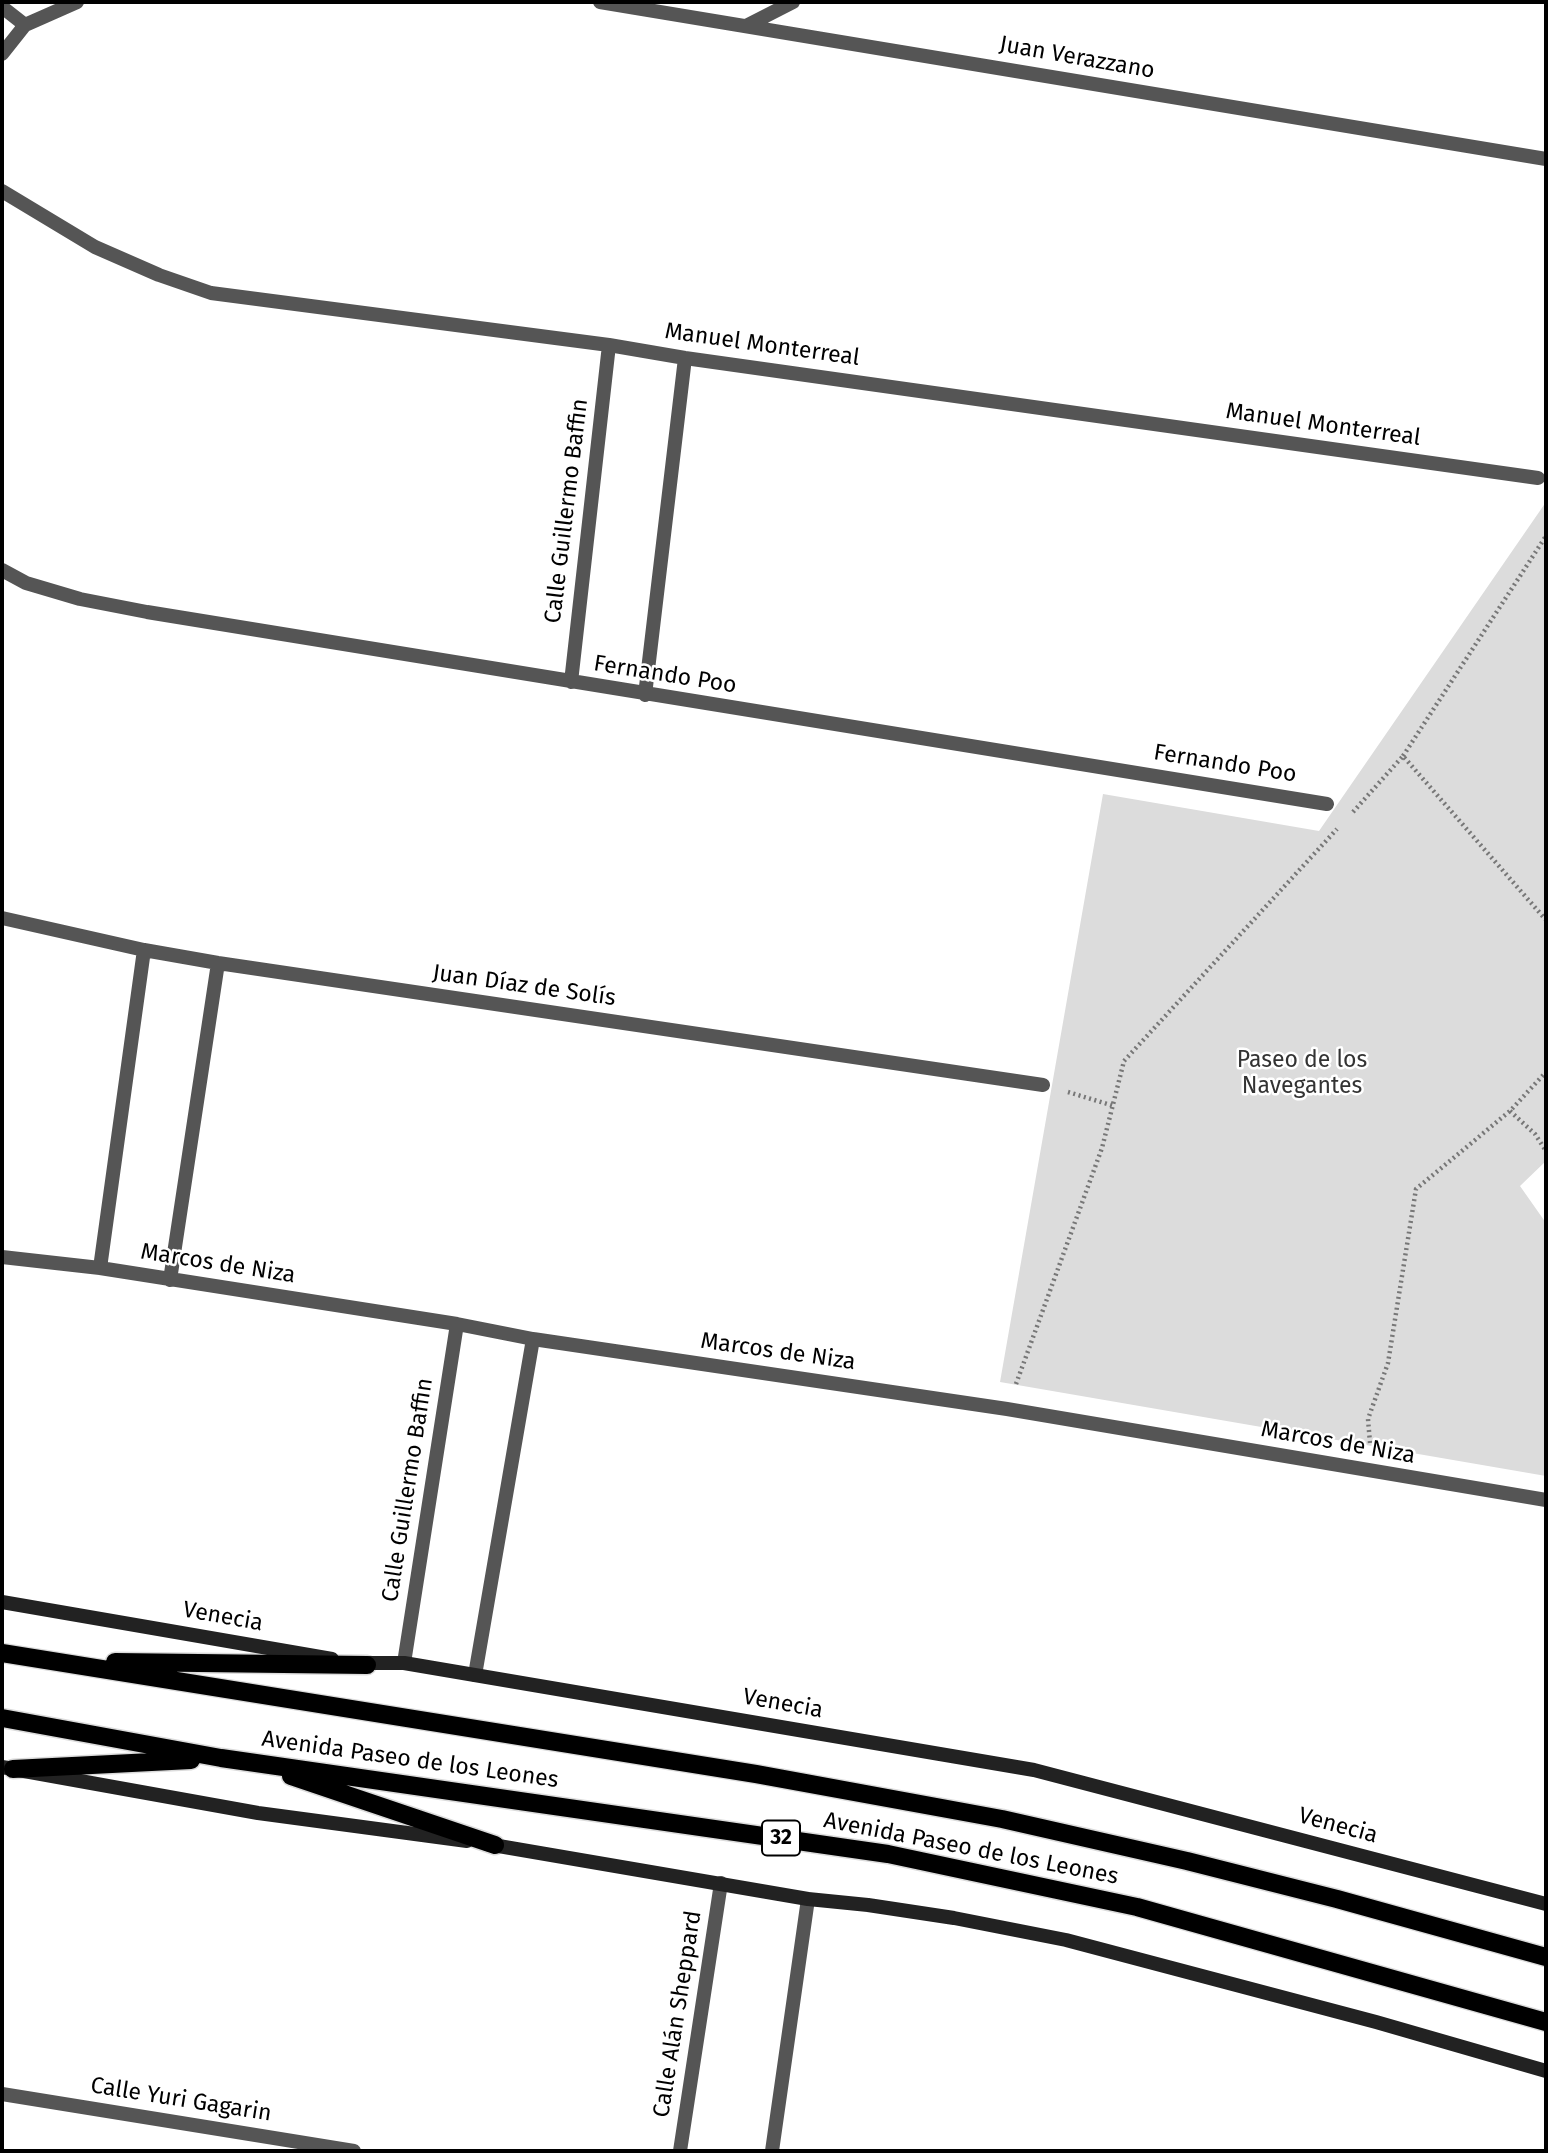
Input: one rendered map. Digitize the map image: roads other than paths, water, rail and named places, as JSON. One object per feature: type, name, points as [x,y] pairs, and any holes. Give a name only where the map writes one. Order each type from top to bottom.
[{"type":"main road","name":"Avenida Paseo de los Leones","points":[[2,1653],[756,1774],[1002,1819],[1212,1867],[1546,1957]]},
{"type":"main road","points":[[55,1662],[367,1665]]},
{"type":"main road","name":"Avenida Paseo de los Leones","points":[[2,1718],[220,1758],[888,1854],[1137,1907],[1546,2022]]},
{"type":"main road","points":[[7,1768],[220,1758]]},
{"type":"main road","points":[[248,1762],[495,1845]]},
{"type":"street","points":[[2,54],[25,25],[77,2]]},
{"type":"street","name":"Juan Verazzano","points":[[600,2],[1546,159]]},
{"type":"street","points":[[748,25],[793,2]]},
{"type":"street","points":[[2,6],[25,25]]},
{"type":"street","name":"Manuel Monterreal","points":[[2,191],[95,247],[159,275],[211,293],[609,345],[1538,478]]},
{"type":"street","name":"Calle Guillermo Baffin","points":[[571,682],[609,345]]},
{"type":"street","points":[[645,695],[685,358]]},
{"type":"street","name":"Fernando Poo","points":[[2,570],[26,583],[80,599],[645,695],[1327,804]]},
{"type":"street","name":"Juan Díaz de Solís","points":[[2,918],[144,950],[218,963],[1042,1085]]},
{"type":"street","points":[[100,1268],[144,950]]},
{"type":"street","points":[[170,1280],[218,963]]},
{"type":"street","name":"Marcos de Niza","points":[[2,1257],[100,1268],[457,1324],[533,1339],[1007,1409],[1546,1500]]},
{"type":"street","name":"Calle Guillermo Baffin","points":[[404,1663],[457,1324]]},
{"type":"street","points":[[475,1675],[533,1339]]},
{"type":"street","name":"Venecia","points":[[2,1602],[367,1665],[404,1663],[1034,1770],[1546,1904]]},
{"type":"street","points":[[7,1768],[258,1813],[495,1845],[808,1899],[954,1918],[1066,1940],[1376,2022],[1546,2071]]},
{"type":"street","name":"Calle Alán Sheppard","points":[[680,2151],[721,1883]]},
{"type":"street","points":[[772,2151],[808,1899]]},
{"type":"street","name":"Calle Yuri Gagarin","points":[[2,2094],[354,2151]]},
{"type":"park label","name":"Paseo de los Navegantes","points":[[1302,1074]]}]
